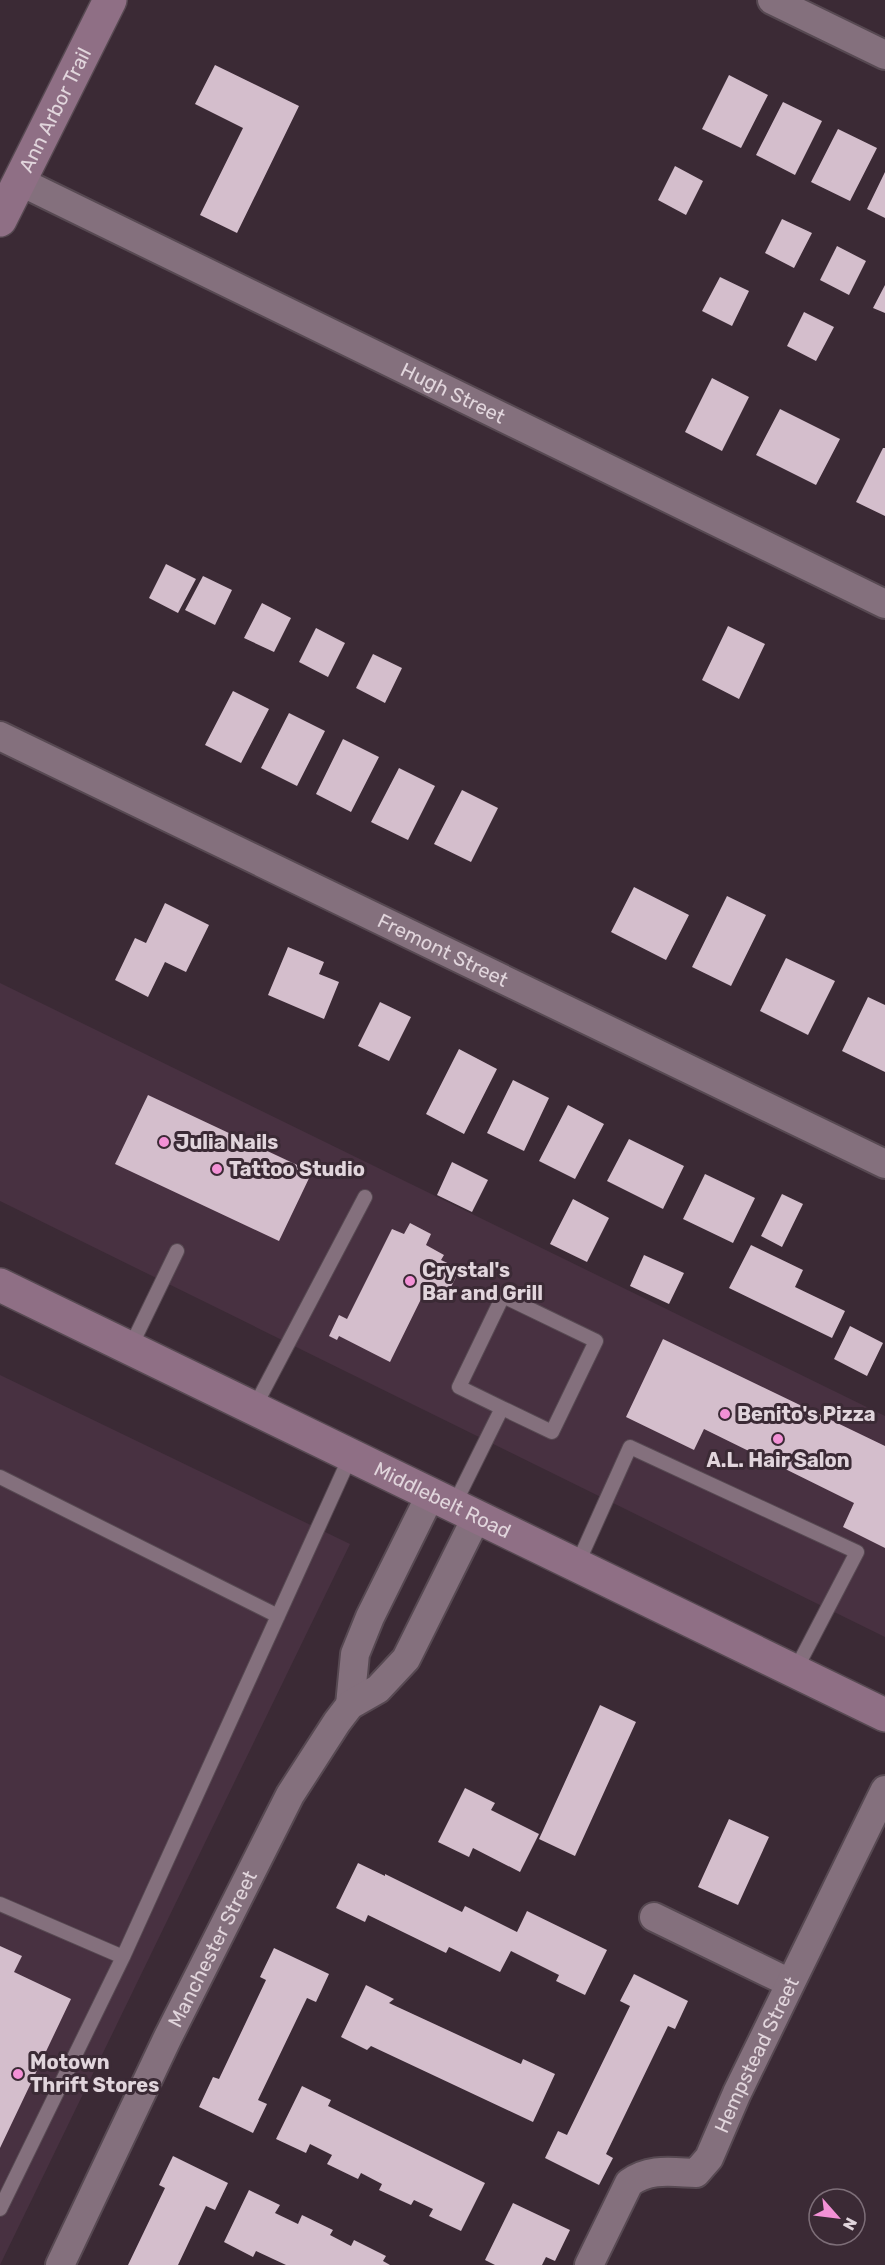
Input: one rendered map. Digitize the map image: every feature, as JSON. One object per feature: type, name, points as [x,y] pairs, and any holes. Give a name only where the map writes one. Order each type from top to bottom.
[{"type":"main road","name":"Ann Arbor Trail","points":[[0,220],[110,0]]},
{"type":"main road","name":"Middlebelt Road","points":[[0,1285],[885,1715]]},
{"type":"street","points":[[772,0],[885,55]]},
{"type":"street","name":"Hugh Street","points":[[20,182],[885,604]]},
{"type":"street","name":"Fremont Street","points":[[0,736],[885,1164]]},
{"type":"street","name":"Manchester Street","points":[[350,1705],[356,1654],[366,1626],[454,1505]]},
{"type":"street","name":"Manchester Street","points":[[60,2265],[168,2037],[290,1795],[350,1705],[378,1689],[406,1659],[454,1505]]},
{"type":"street","name":"Hempstead Street","points":[[589,2265],[629,2183],[640,2175],[652,2172],[696,2173],[709,2158],[737,2093],[885,1790]]},
{"type":"street","points":[[654,1917],[790,1983]]},
{"type":"lane","points":[[254,1407],[365,1197]]},
{"type":"lane","points":[[130,1348],[177,1251]]},
{"type":"lane","points":[[503,1296],[596,1341],[552,1432],[502,1408],[459,1387],[503,1296]]},
{"type":"lane","points":[[454,1505],[502,1408]]},
{"type":"lane","points":[[577,1565],[630,1447],[857,1552],[795,1671]]},
{"type":"lane","points":[[0,2209],[123,1957],[351,1455]]},
{"type":"lane","points":[[0,1477],[278,1616]]},
{"type":"lane","points":[[0,1904],[123,1957]]},
{"type":"shaded area","points":[[0,983],[885,1416],[885,1637],[0,1201]]},
{"type":"shaded area","points":[[0,1375],[350,1544],[0,2265]]},
{"type":"building","points":[[215,65],[299,106],[237,233],[200,215],[243,128],[195,104]]},
{"type":"building","points":[[729,75],[768,95],[741,148],[702,129]]},
{"type":"building","points":[[783,102],[822,121],[795,175],[756,155]]},
{"type":"building","points":[[838,129],[877,148],[850,201],[811,182]]},
{"type":"building","points":[[675,166],[703,181],[686,215],[658,200]]},
{"type":"building","points":[[885,172],[885,218],[867,209]]},
{"type":"building","points":[[782,219],[812,233],[794,268],[765,253]]},
{"type":"building","points":[[837,246],[866,261],[849,295],[820,280]]},
{"type":"building","points":[[720,277],[749,291],[732,326],[702,311]]},
{"type":"building","points":[[885,285],[885,313],[873,308]]},
{"type":"building","points":[[804,312],[834,327],[816,361],[787,346]]},
{"type":"building","points":[[712,378],[749,397],[722,451],[685,432]]},
{"type":"building","points":[[780,409],[840,439],[816,485],[756,455]]},
{"type":"building","points":[[885,448],[885,516],[856,502]]},
{"type":"building","points":[[166,564],[196,579],[178,613],[149,598]]},
{"type":"building","points":[[203,576],[232,590],[215,625],[185,610]]},
{"type":"building","points":[[262,603],[291,618],[274,652],[244,638]]},
{"type":"building","points":[[728,626],[765,644],[739,699],[702,680]]},
{"type":"building","points":[[316,628],[345,643],[328,677],[299,662]]},
{"type":"building","points":[[373,654],[402,668],[385,703],[356,688]]},
{"type":"building","points":[[233,691],[269,709],[241,763],[205,745]]},
{"type":"building","points":[[289,713],[325,731],[297,786],[261,768]]},
{"type":"building","points":[[343,739],[379,757],[351,812],[316,794]]},
{"type":"building","points":[[399,768],[435,786],[408,840],[371,822]]},
{"type":"building","points":[[462,790],[498,808],[471,862],[434,844]]},
{"type":"building","points":[[634,887],[689,915],[666,960],[611,932]]},
{"type":"building","points":[[727,896],[766,915],[731,986],[692,967]]},
{"type":"building","points":[[165,903],[209,925],[186,972],[165,962],[148,997],[115,980],[135,938],[146,943]]},
{"type":"building","points":[[288,947],[324,962],[319,974],[339,982],[324,1019],[268,995]]},
{"type":"building","points":[[786,958],[835,981],[808,1035],[760,1011]]},
{"type":"building","points":[[868,997],[885,1005],[885,1072],[842,1051]]},
{"type":"building","points":[[380,1002],[411,1017],[389,1061],[358,1046]]},
{"type":"building","points":[[459,1049],[497,1069],[464,1134],[426,1114]]},
{"type":"building","points":[[513,1080],[549,1098],[524,1151],[487,1133]]},
{"type":"building","points":[[148,1095],[312,1172],[279,1241],[115,1164]]},
{"type":"building","points":[[568,1105],[604,1124],[575,1179],[539,1161]]},
{"type":"building","points":[[629,1139],[684,1166],[663,1209],[607,1181]]},
{"type":"building","points":[[452,1162],[488,1180],[472,1212],[437,1195]]},
{"type":"building","points":[[705,1174],[755,1198],[733,1243],[683,1219]]},
{"type":"building","points":[[782,1194],[803,1204],[782,1247],[761,1236]]},
{"type":"building","points":[[573,1199],[609,1218],[587,1262],[550,1244]]},
{"type":"building","name":"Crystal's Bar and Grill","points":[[410,1223],[431,1234],[426,1245],[444,1255],[441,1260],[460,1269],[443,1303],[424,1293],[390,1362],[339,1336],[337,1340],[329,1336],[339,1315],[347,1319],[392,1229],[404,1234]]},
{"type":"building","points":[[751,1245],[803,1270],[795,1287],[845,1311],[832,1338],[729,1288]]},
{"type":"building","points":[[644,1255],[684,1273],[669,1304],[630,1286]]},
{"type":"building","points":[[850,1326],[883,1343],[867,1376],[834,1359]]},
{"type":"building","points":[[663,1339],[885,1446],[885,1548],[843,1527],[854,1503],[704,1429],[694,1450],[626,1417]]},
{"type":"building","points":[[600,1705],[636,1722],[575,1856],[539,1839]]},
{"type":"building","points":[[465,1788],[495,1803],[491,1810],[539,1834],[520,1872],[473,1848],[469,1857],[438,1842]]},
{"type":"building","points":[[729,1819],[769,1837],[738,1905],[698,1887]]},
{"type":"building","points":[[358,1863],[462,1912],[465,1906],[517,1932],[527,1911],[607,1950],[585,1995],[556,1981],[559,1975],[511,1951],[500,1972],[449,1947],[446,1953],[368,1915],[365,1922],[336,1908]]},
{"type":"building","name":"Motown Thrift Stores","points":[[0,1946],[22,1956],[14,1972],[71,1999],[0,2148]]},
{"type":"building","points":[[274,1948],[329,1974],[316,2002],[307,1998],[258,2100],[267,2104],[253,2133],[199,2107],[213,2077],[219,2079],[266,1980],[260,1977]]},
{"type":"building","points":[[634,1974],[688,2001],[675,2029],[668,2026],[606,2154],[613,2158],[599,2185],[545,2158],[558,2131],[567,2135],[630,2006],[620,2001]]},
{"type":"building","points":[[366,1985],[394,1999],[389,2003],[521,2064],[523,2059],[555,2074],[533,2122],[371,2046],[367,2050],[341,2037]]},
{"type":"building","points":[[302,2086],[331,2100],[328,2106],[485,2183],[461,2231],[429,2216],[433,2209],[414,2200],[411,2205],[379,2190],[382,2184],[361,2173],[358,2179],[327,2164],[332,2155],[310,2144],[306,2153],[276,2139]]},
{"type":"building","points":[[173,2156],[228,2183],[215,2210],[206,2206],[178,2265],[128,2265],[165,2188],[159,2185]]},
{"type":"building","points":[[249,2190],[280,2205],[275,2213],[298,2224],[302,2215],[333,2230],[330,2235],[351,2246],[354,2240],[386,2256],[383,2261],[390,2265],[286,2265],[256,2251],[253,2257],[224,2242]]},
{"type":"building","points":[[513,2203],[570,2230],[555,2261],[546,2257],[542,2265],[495,2265],[485,2260]]},
{"type":"place","name":"Julia Nails","points":[[164,1142]]},
{"type":"place","name":"Tattoo Studio","points":[[217,1169]]},
{"type":"place","name":"Crystal's Bar and Grill","points":[[410,1281]]},
{"type":"place","name":"Benito's Pizza","points":[[725,1414]]},
{"type":"place","name":"A.L. Hair Salon","points":[[778,1439]]},
{"type":"place","name":"Motown Thrift Stores","points":[[18,2074]]}]
